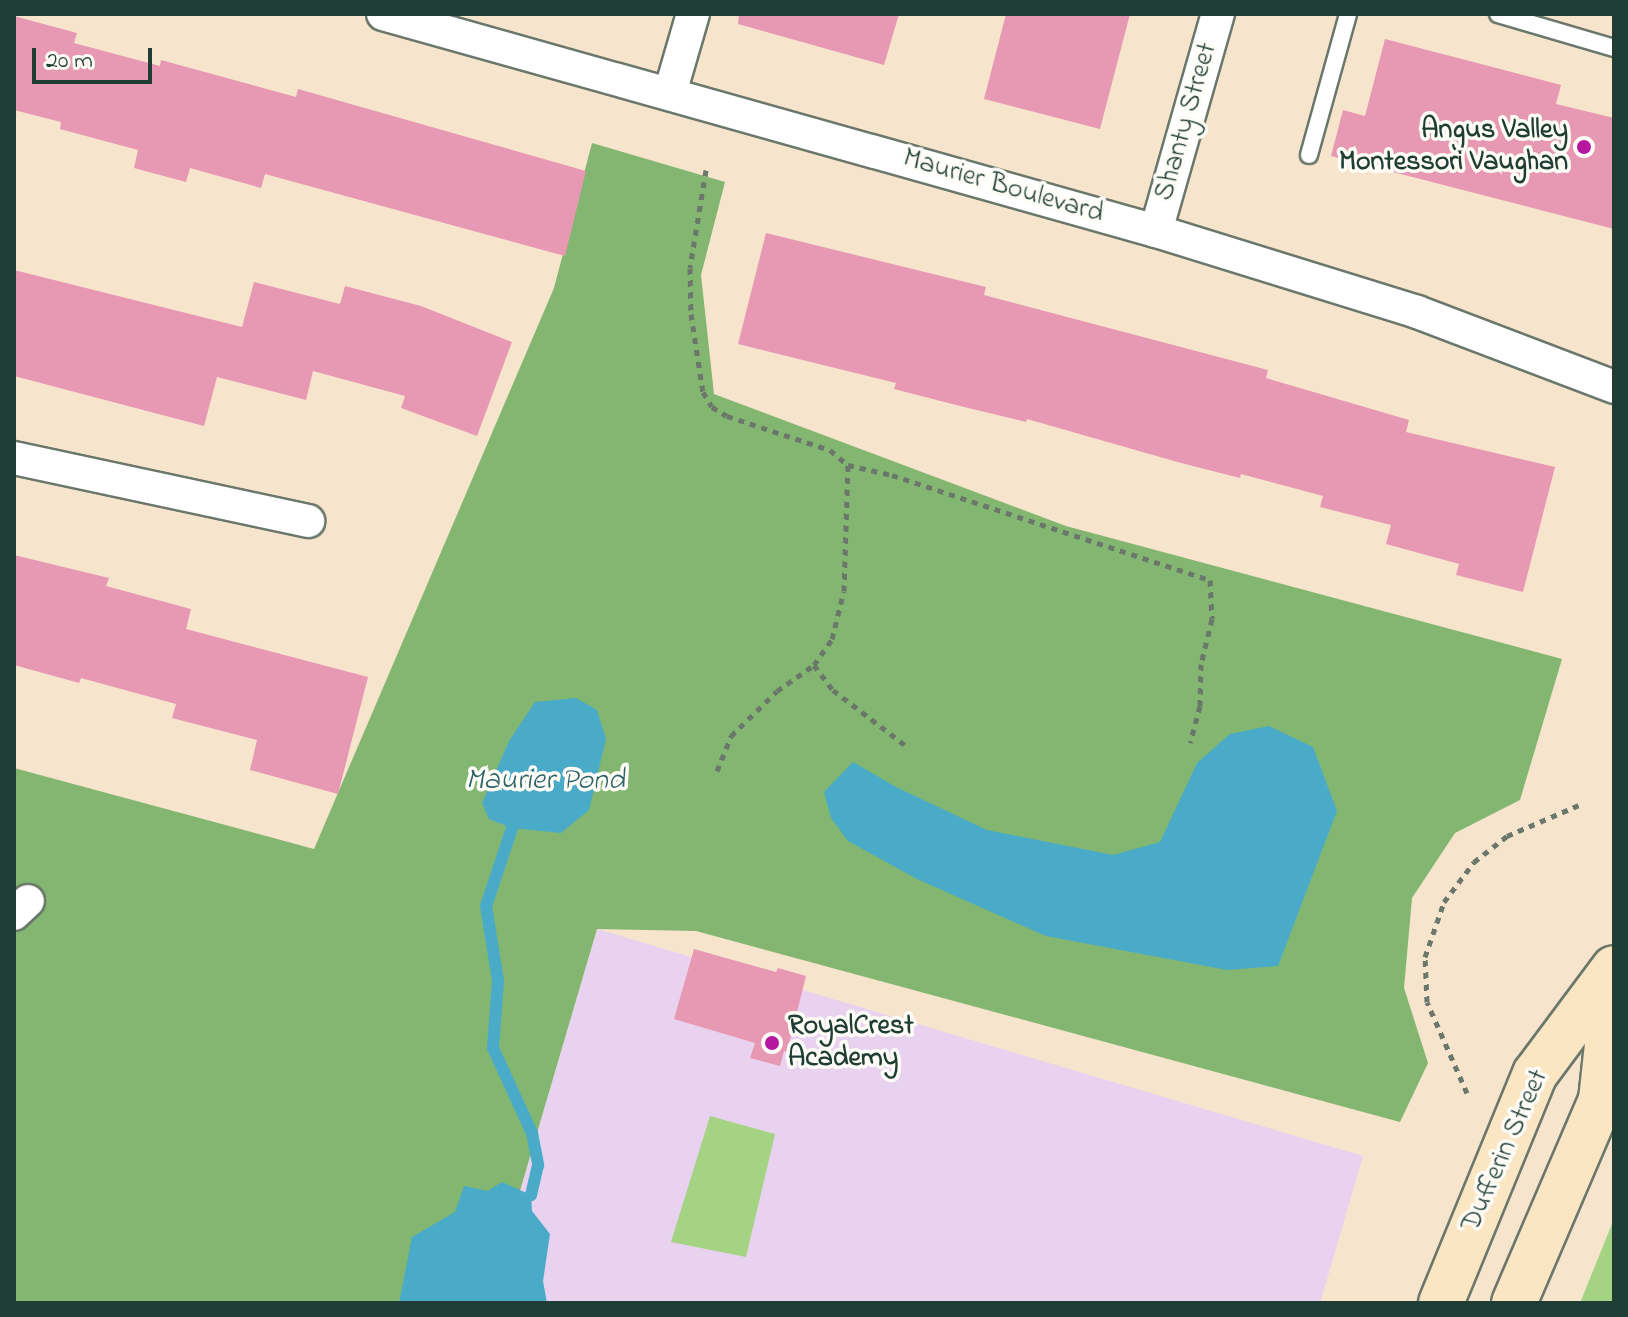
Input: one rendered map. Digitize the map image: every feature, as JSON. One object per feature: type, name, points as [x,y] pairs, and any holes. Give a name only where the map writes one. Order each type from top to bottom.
[{"type":"main road","name":"Dufferin Street","points":[[1441,1303],[1535,1074],[1614,968]]},
{"type":"main road","points":[[1514,1303],[1601,1100],[1614,981]]},
{"type":"street","name":"Maurier Boulevard","points":[[383,14],[1156,231],[1417,312],[1614,387]]},
{"type":"street","points":[[670,93],[693,14]]},
{"type":"street","name":"Shanty Street","points":[[1156,231],[1218,14]]},
{"type":"street","points":[[14,458],[308,521]]},
{"type":"lane","points":[[1309,155],[1348,14]]},
{"type":"lane","points":[[1498,14],[1614,48]]},
{"type":"path","points":[[706,170],[690,268],[691,314],[703,392],[712,407],[727,416],[830,450],[848,465],[892,475],[1210,580],[1212,619],[1201,664],[1200,706],[1190,743]]},
{"type":"path","points":[[717,771],[731,736],[777,691],[814,665],[832,639],[844,591],[848,465]]},
{"type":"path","points":[[814,665],[833,690],[905,745]]},
{"type":"path","points":[[1467,1093],[1427,1002],[1425,957],[1444,902],[1474,862],[1507,836],[1579,805]]},
{"type":"shaded area","name":"RoyalCrest Academy","points":[[597,929],[1363,1156],[1320,1303],[487,1303]]},
{"type":"green space","points":[[592,143],[725,182],[701,275],[714,394],[1066,526],[1562,659],[1520,800],[1455,833],[1412,898],[1404,988],[1428,1063],[1400,1122],[696,931],[597,929],[487,1303],[14,1303],[14,768],[314,849],[554,288]]},
{"type":"green space","points":[[710,1116],[775,1134],[746,1257],[671,1242]]},
{"type":"green space","points":[[1614,1219],[1614,1303],[1580,1303]]},
{"type":"water","name":"Maurier Pond","points":[[576,698],[597,710],[606,739],[589,810],[561,833],[512,828],[489,819],[482,803],[509,741],[535,702]]},
{"type":"water","points":[[1269,726],[1313,747],[1337,811],[1278,966],[1227,970],[1046,936],[917,879],[848,841],[831,818],[824,792],[853,762],[896,787],[987,830],[1113,855],[1160,842],[1197,763],[1230,734]]},
{"type":"water","points":[[502,1182],[531,1195],[532,1211],[550,1234],[543,1281],[547,1303],[399,1303],[412,1237],[455,1212],[464,1186],[488,1191]]},
{"type":"building","points":[[739,14],[899,14],[884,65],[738,24]]},
{"type":"building","points":[[1006,14],[1130,14],[1100,129],[984,99]]},
{"type":"building","points":[[14,16],[77,33],[74,43],[160,66],[161,60],[296,97],[298,89],[586,171],[565,256],[265,174],[261,188],[190,168],[186,182],[134,168],[138,150],[60,129],[61,122],[14,110]]},
{"type":"building","points":[[1385,39],[1561,85],[1556,104],[1614,118],[1614,229],[1331,156],[1343,110],[1365,116]]},
{"type":"building","points":[[766,233],[986,287],[984,295],[1268,370],[1266,378],[1409,420],[1406,432],[1555,467],[1523,592],[1456,575],[1459,564],[1386,544],[1391,525],[1320,507],[1323,496],[1241,474],[1240,478],[1181,463],[1027,419],[1026,422],[894,389],[896,383],[738,344]]},
{"type":"building","points":[[14,270],[242,327],[254,282],[340,304],[345,286],[421,306],[512,342],[477,436],[401,408],[405,396],[313,371],[306,400],[217,377],[204,426],[14,376]]},
{"type":"building","points":[[14,555],[109,578],[106,586],[191,609],[186,629],[368,677],[338,794],[250,770],[257,740],[172,718],[176,704],[81,678],[79,683],[14,665]]},
{"type":"building","points":[[694,949],[776,972],[778,968],[806,976],[787,1052],[784,1051],[780,1066],[750,1058],[755,1043],[674,1019]]},
{"type":"waterway","points":[[512,828],[486,906],[498,981],[493,1048],[532,1133],[538,1165],[531,1195]]},
{"type":"place","name":"Angus Valley Montessori Vaughan","points":[[1584,147]]},
{"type":"place","name":"RoyalCrest Academy","points":[[772,1043]]}]
